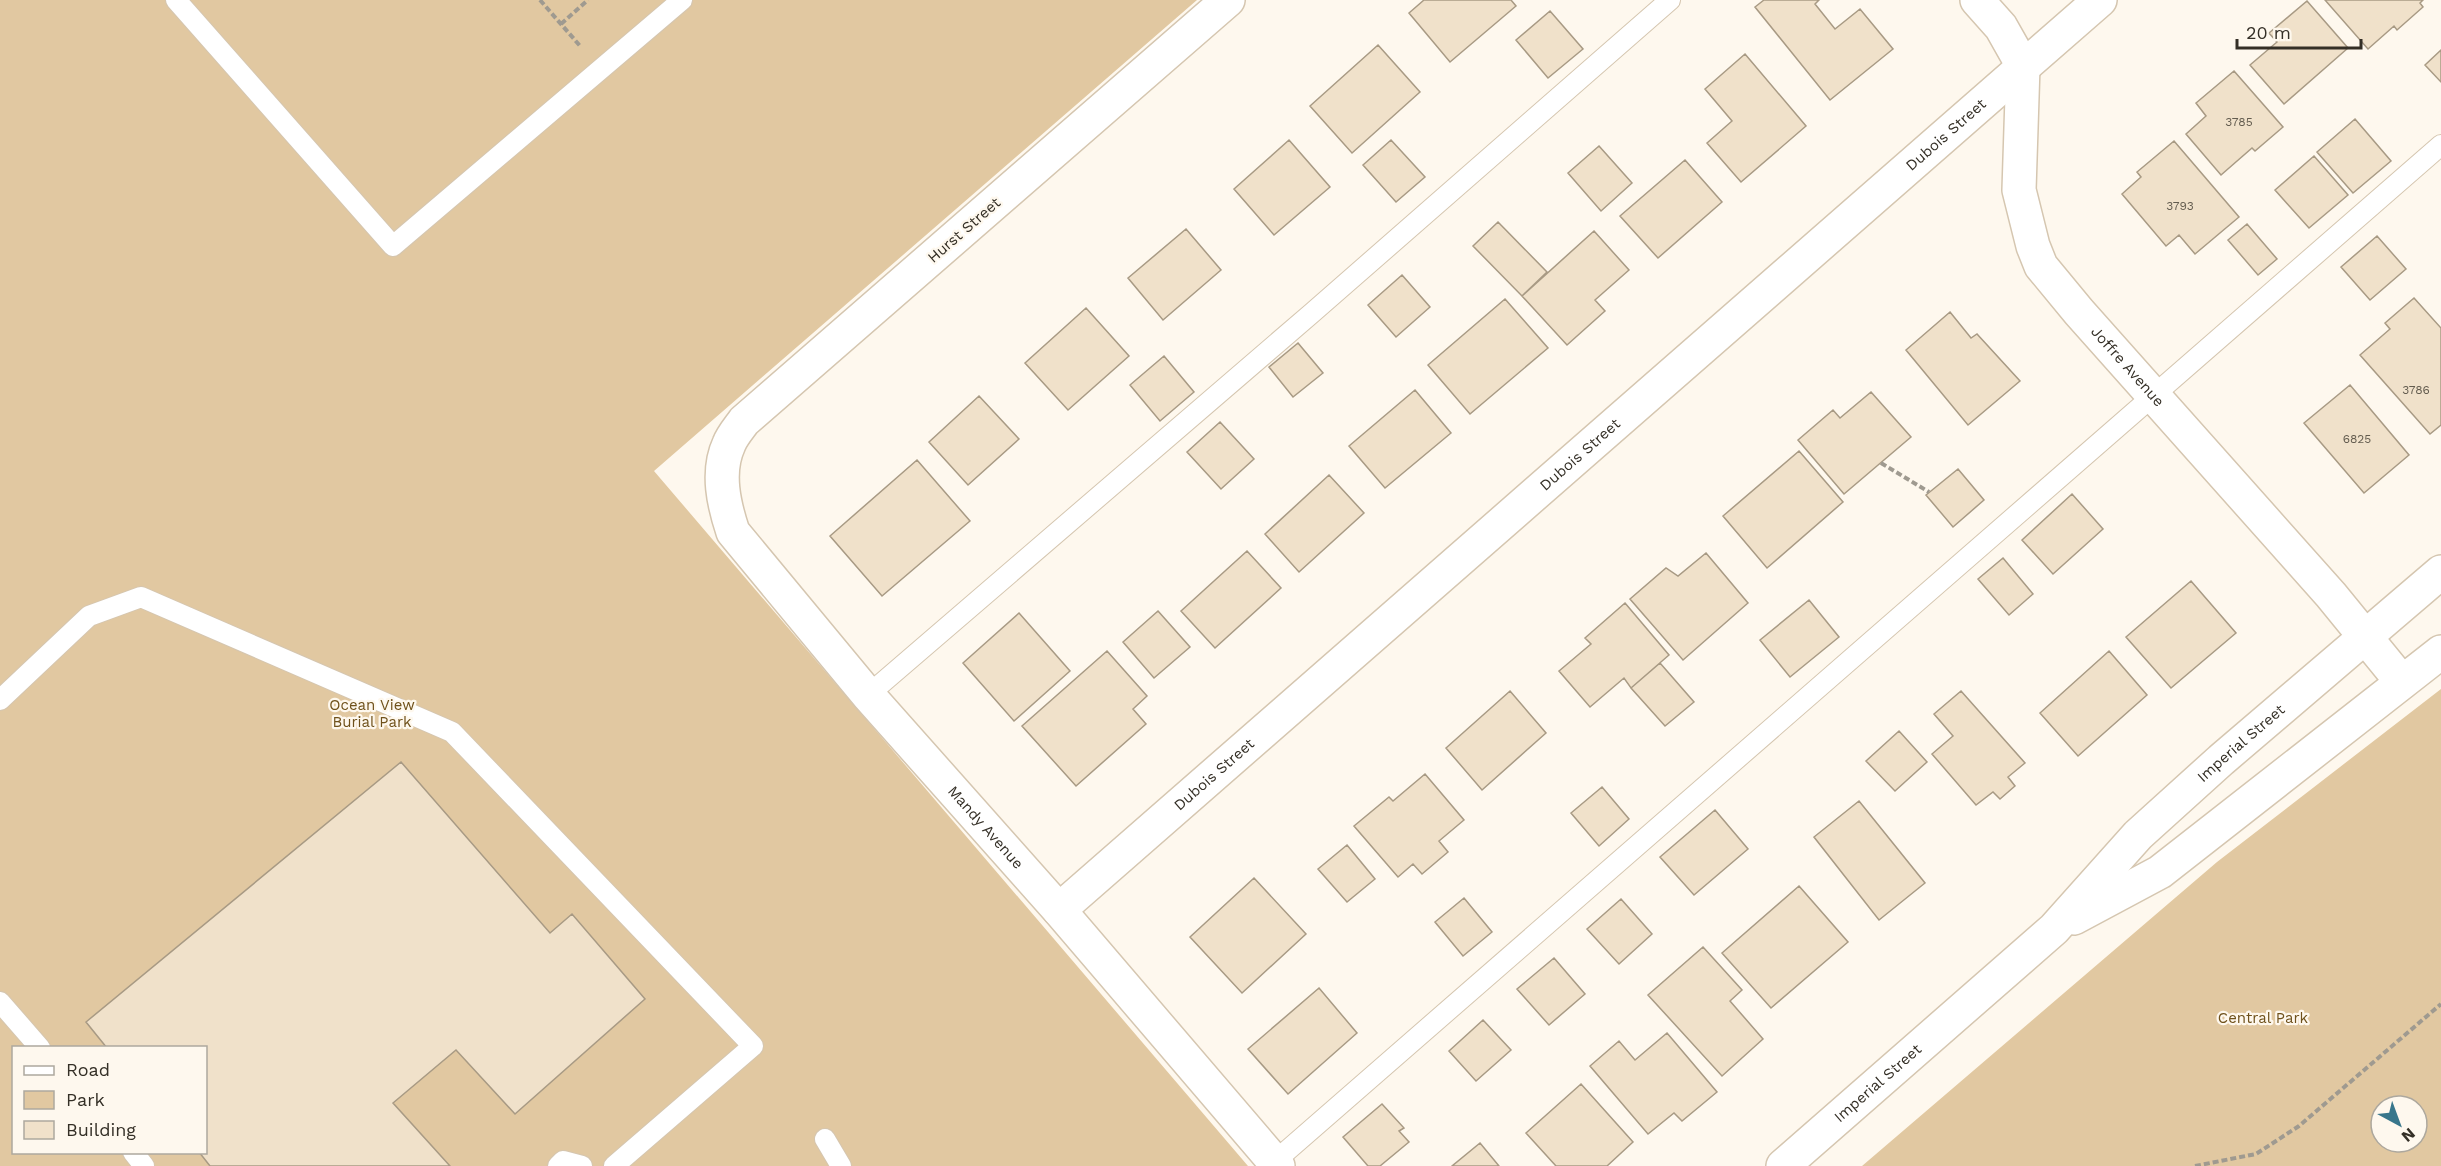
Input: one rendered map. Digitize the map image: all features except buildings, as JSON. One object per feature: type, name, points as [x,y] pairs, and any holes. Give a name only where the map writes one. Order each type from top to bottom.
[{"type":"street","name":"Hurst Street","points":[[722,475],[728,445],[744,421],[1228,0]]},
{"type":"street","points":[[1977,0],[2001,27],[2023,66]]},
{"type":"street","name":"Dubois Street","points":[[1059,910],[2100,0]]},
{"type":"street","name":"Joffre Avenue","points":[[2023,66],[2019,190],[2032,246],[2041,266],[2153,396],[2331,594],[2402,682]]},
{"type":"street","name":"Mandy Avenue","points":[[722,475],[723,504],[733,532],[868,695],[1059,910],[1276,1164]]},
{"type":"street","name":"Imperial Street","points":[[1783,1166],[2054,929],[2138,835],[2221,760],[2441,572]]},
{"type":"street","name":"Imperial Street","points":[[2054,929],[2160,872],[2441,652]]},
{"type":"lane","points":[[176,0],[393,246],[682,0]]},
{"type":"lane","points":[[868,695],[1312,313],[1670,0]]},
{"type":"lane","points":[[1276,1164],[2441,145]]},
{"type":"lane","points":[[0,700],[89,616],[141,597],[452,732],[753,1046],[614,1166]]},
{"type":"lane","points":[[0,1002],[39,1046]]},
{"type":"lane","points":[[825,1139],[841,1166]]},
{"type":"lane","points":[[135,1154],[144,1166]]},
{"type":"lane","points":[[558,1166],[563,1161],[582,1166]]},
{"type":"path","points":[[540,0],[600,70]]},
{"type":"path","points":[[561,24],[588,0]]},
{"type":"path","points":[[1881,463],[1929,492]]},
{"type":"path","points":[[2195,1166],[2256,1154],[2299,1126],[2441,1004]]},
{"type":"green space","name":"Ocean View Burial Park","points":[[0,0],[1197,0],[654,471],[1248,1166],[0,1166]]},
{"type":"green space","name":"Central Park","points":[[2441,689],[2441,1166],[1862,1166],[2217,862]]}]
